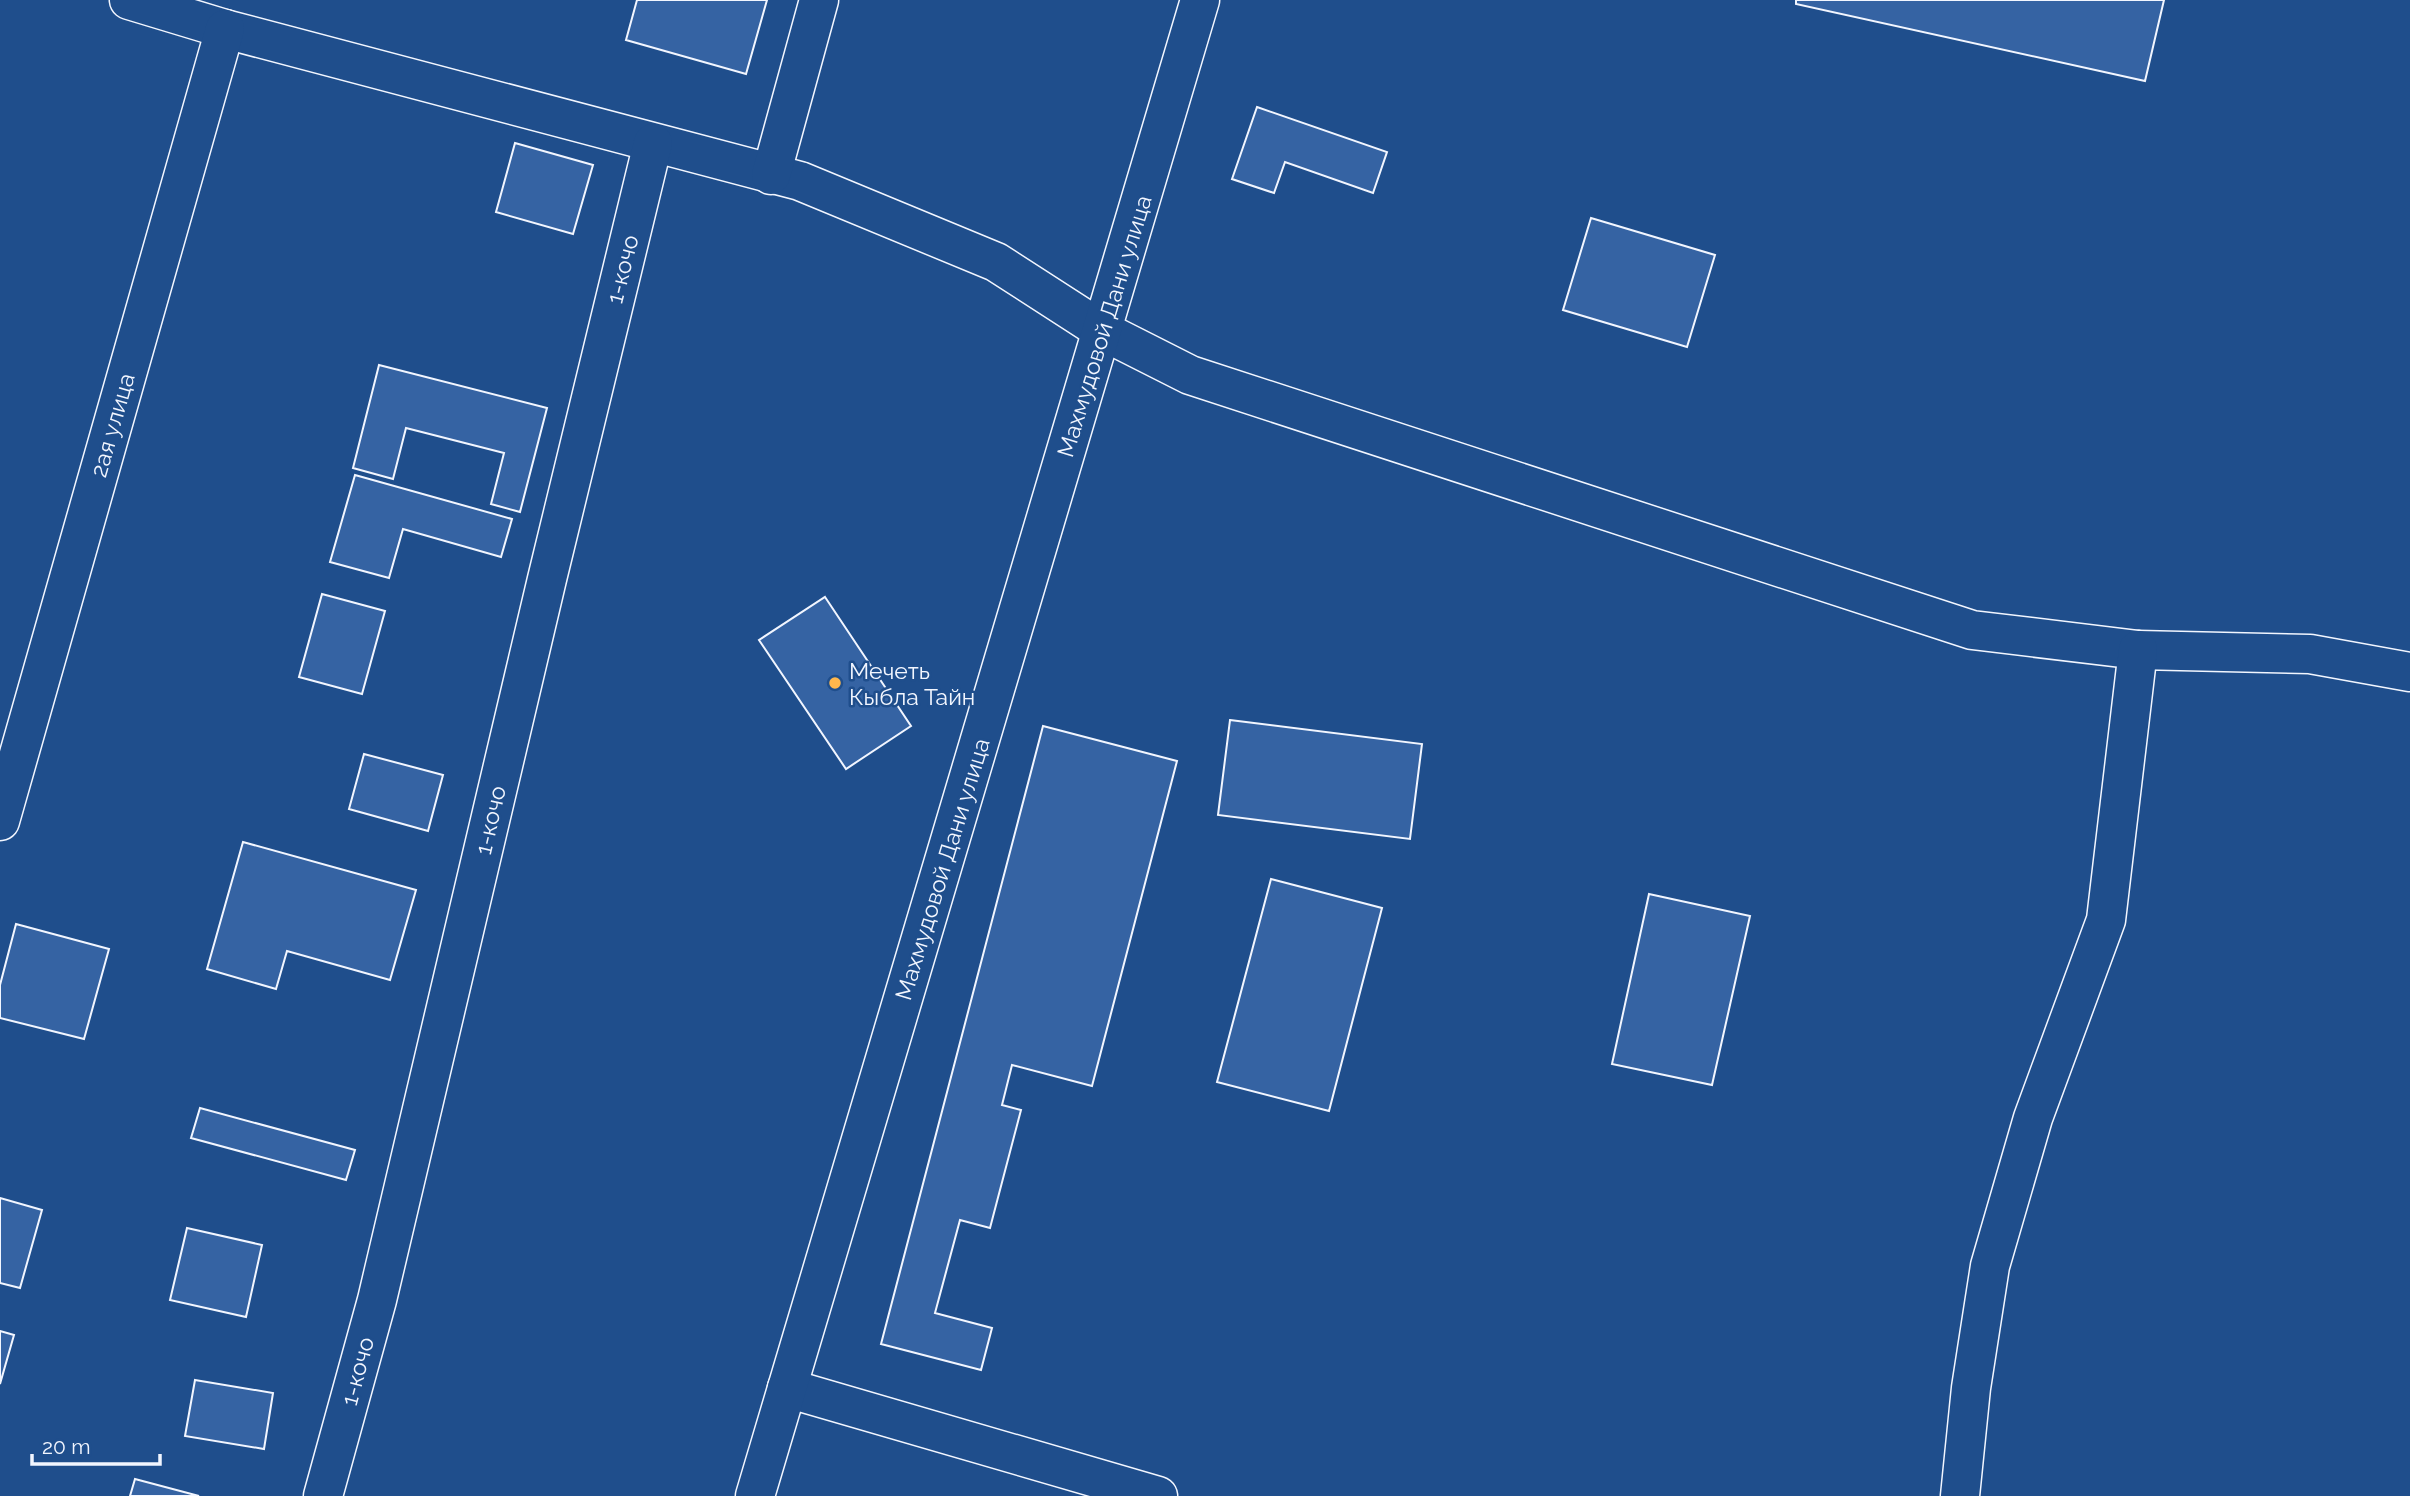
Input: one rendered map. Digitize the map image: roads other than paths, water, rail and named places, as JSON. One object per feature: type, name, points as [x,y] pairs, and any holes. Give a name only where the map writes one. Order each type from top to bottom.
[{"type":"street","points":[[771,175],[819,0]]},
{"type":"street","name":"Махмудовой Дани улица","points":[[755,1496],[1200,0]]},
{"type":"street","points":[[147,3],[225,29],[800,181],[996,262],[1103,331],[1190,375],[1972,629],[2138,650],[2310,654],[2410,672]]},
{"type":"street","name":"2ая улица","points":[[0,821],[225,29]]},
{"type":"street","name":"1-кочо","points":[[323,1496],[377,1300],[653,143]]},
{"type":"street","points":[[1960,1496],[1971,1388],[1990,1266],[2034,1118],[2105,920],[2138,650]]},
{"type":"street","points":[[786,1388],[1158,1496]]},
{"type":"place","name":"Мечеть Кыбла Тайн","points":[[835,683]]}]
